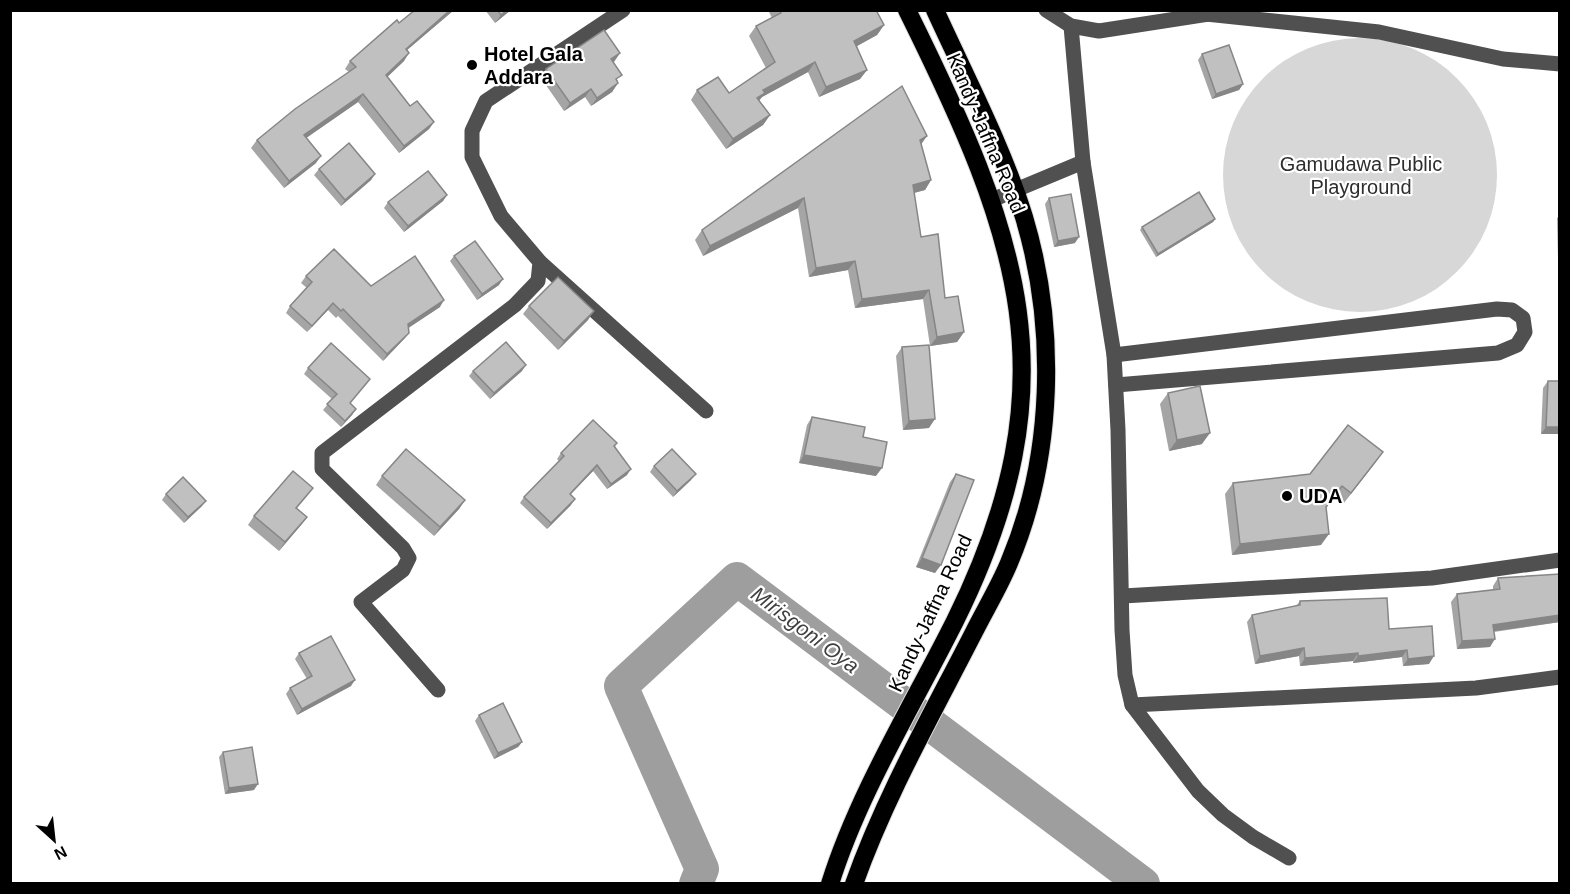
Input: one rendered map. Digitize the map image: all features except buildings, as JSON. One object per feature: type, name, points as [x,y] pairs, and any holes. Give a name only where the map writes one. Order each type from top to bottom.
[{"type":"highway","name":"Kandy-Jaffna Road","points":[[830,884],[852,825],[974,582],[1006,493],[1021,405],[1020,316],[1008,251],[992,200],[959,119],[907,10]]},
{"type":"highway","name":"Kandy-Jaffna Road","points":[[854,884],[874,830],[996,591],[1019,537],[1037,467],[1042,426],[1045,348],[1039,280],[1015,190],[935,10]]},
{"type":"street","points":[[623,10],[486,101],[472,131],[472,157],[501,216],[540,262],[706,411]]},
{"type":"street","points":[[1046,10],[1071,26],[1099,31],[1230,10]]},
{"type":"street","points":[[1206,14],[1379,32],[1503,59],[1560,64]]},
{"type":"street","points":[[1071,26],[1083,162],[1114,355],[1125,675],[1132,705],[1198,790],[1215,807],[1252,837],[1289,858]]},
{"type":"street","points":[[992,200],[1083,162]]},
{"type":"street","points":[[438,690],[361,602],[403,570],[409,558],[403,548],[322,469],[322,453],[515,305],[538,281],[540,262]]},
{"type":"street","points":[[1114,355],[1497,309],[1512,310],[1523,318],[1525,332],[1517,345],[1498,353],[1116,385]]},
{"type":"street","points":[[1123,596],[1431,578],[1560,560]]},
{"type":"street","points":[[1132,705],[1476,688],[1560,677]]},
{"type":"green space","name":"Gamudawa Public Playground","points":[[1360,38],[1400,44],[1436,61],[1457,78],[1474,99],[1491,135],[1497,175],[1491,215],[1474,251],[1457,272],[1436,289],[1400,306],[1360,312],[1320,306],[1284,289],[1263,272],[1246,251],[1229,215],[1223,175],[1229,135],[1246,99],[1263,78],[1284,61],[1320,44]]},
{"type":"waterway","name":"Mirisgoni Oya","points":[[696,884],[702,869],[621,686],[737,579],[1143,884]]},
{"type":"place","name":"Hotel Gala Addara","points":[[472,65]]},
{"type":"place","name":"UDA","points":[[1287,496]]}]
